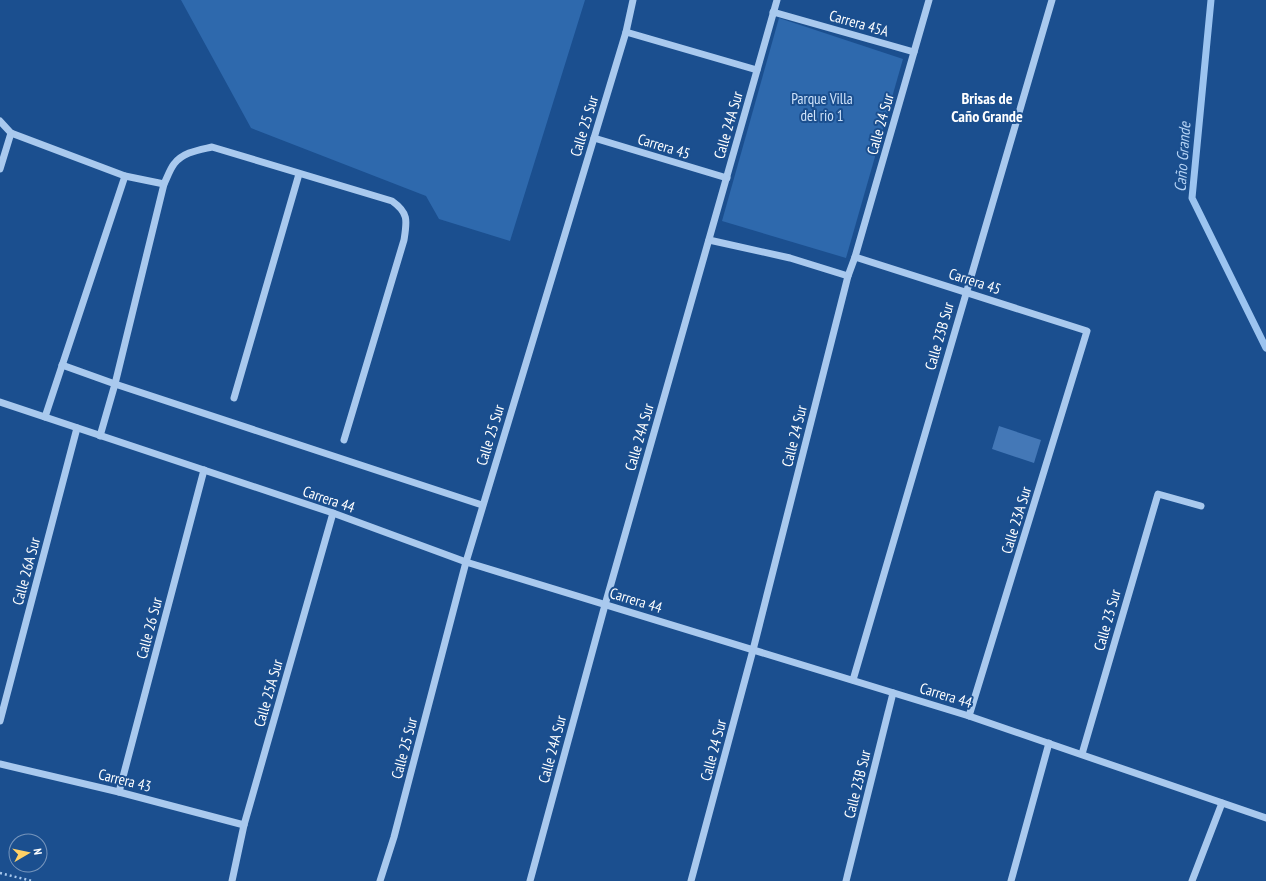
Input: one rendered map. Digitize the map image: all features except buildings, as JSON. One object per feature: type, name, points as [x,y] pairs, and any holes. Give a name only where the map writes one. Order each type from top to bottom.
[{"type":"street","name":"Calle 25 Sur","points":[[380,881],[394,837],[482,505],[626,32],[633,0]]},
{"type":"street","name":"Calle 24A Sur","points":[[530,881],[605,605],[777,0]]},
{"type":"street","name":"Calle 24 Sur","points":[[690,881],[753,650],[848,276],[855,257],[929,0]]},
{"type":"street","name":"Calle 23B Sur","points":[[853,680],[1052,0]]},
{"type":"street","name":"Carrera 45A","points":[[773,12],[914,52]]},
{"type":"street","points":[[626,32],[757,70]]},
{"type":"street","points":[[0,121],[11,133],[125,176],[164,184]]},
{"type":"street","points":[[0,169],[11,133]]},
{"type":"street","name":"Carrera 45","points":[[594,138],[727,178]]},
{"type":"street","points":[[100,436],[164,184],[175,163],[184,156],[194,151],[212,147],[392,201],[401,207],[406,216],[404,240],[344,440]]},
{"type":"street","points":[[234,398],[299,174]]},
{"type":"street","points":[[45,417],[125,176]]},
{"type":"street","points":[[709,240],[790,258],[848,276]]},
{"type":"street","name":"Carrera 45","points":[[855,257],[1087,331]]},
{"type":"street","name":"Calle 23A Sur","points":[[969,716],[1087,331]]},
{"type":"street","points":[[62,365],[114,384],[482,505]]},
{"type":"street","name":"Carrera 44","points":[[0,402],[333,513],[466,562],[969,716],[1266,818]]},
{"type":"street","name":"Calle 26A Sur","points":[[0,721],[77,428]]},
{"type":"street","name":"Calle 26 Sur","points":[[119,792],[204,470]]},
{"type":"street","name":"Calle 23 Sur","points":[[1082,754],[1158,494],[1201,506]]},
{"type":"street","name":"Calle 25A Sur","points":[[232,881],[244,825],[333,513]]},
{"type":"street","name":"Calle 23B Sur","points":[[846,881],[893,693]]},
{"type":"street","points":[[1011,881],[1049,743]]},
{"type":"street","name":"Carrera 43","points":[[0,764],[119,792],[244,825]]},
{"type":"street","points":[[1192,881],[1222,803]]},
{"type":"path","points":[[0,873],[32,881]]},
{"type":"green space","points":[[181,0],[585,0],[510,241],[439,219],[426,196],[251,128]]},
{"type":"green space","name":"Parque Villa del rio 1","points":[[779,18],[903,59],[846,258],[722,221]]},
{"type":"waterway","name":"Caño Grande","points":[[1211,0],[1192,198],[1266,348]]},
{"type":"district","name":"Brisas de Caño Grande","points":[[987,107]]}]
